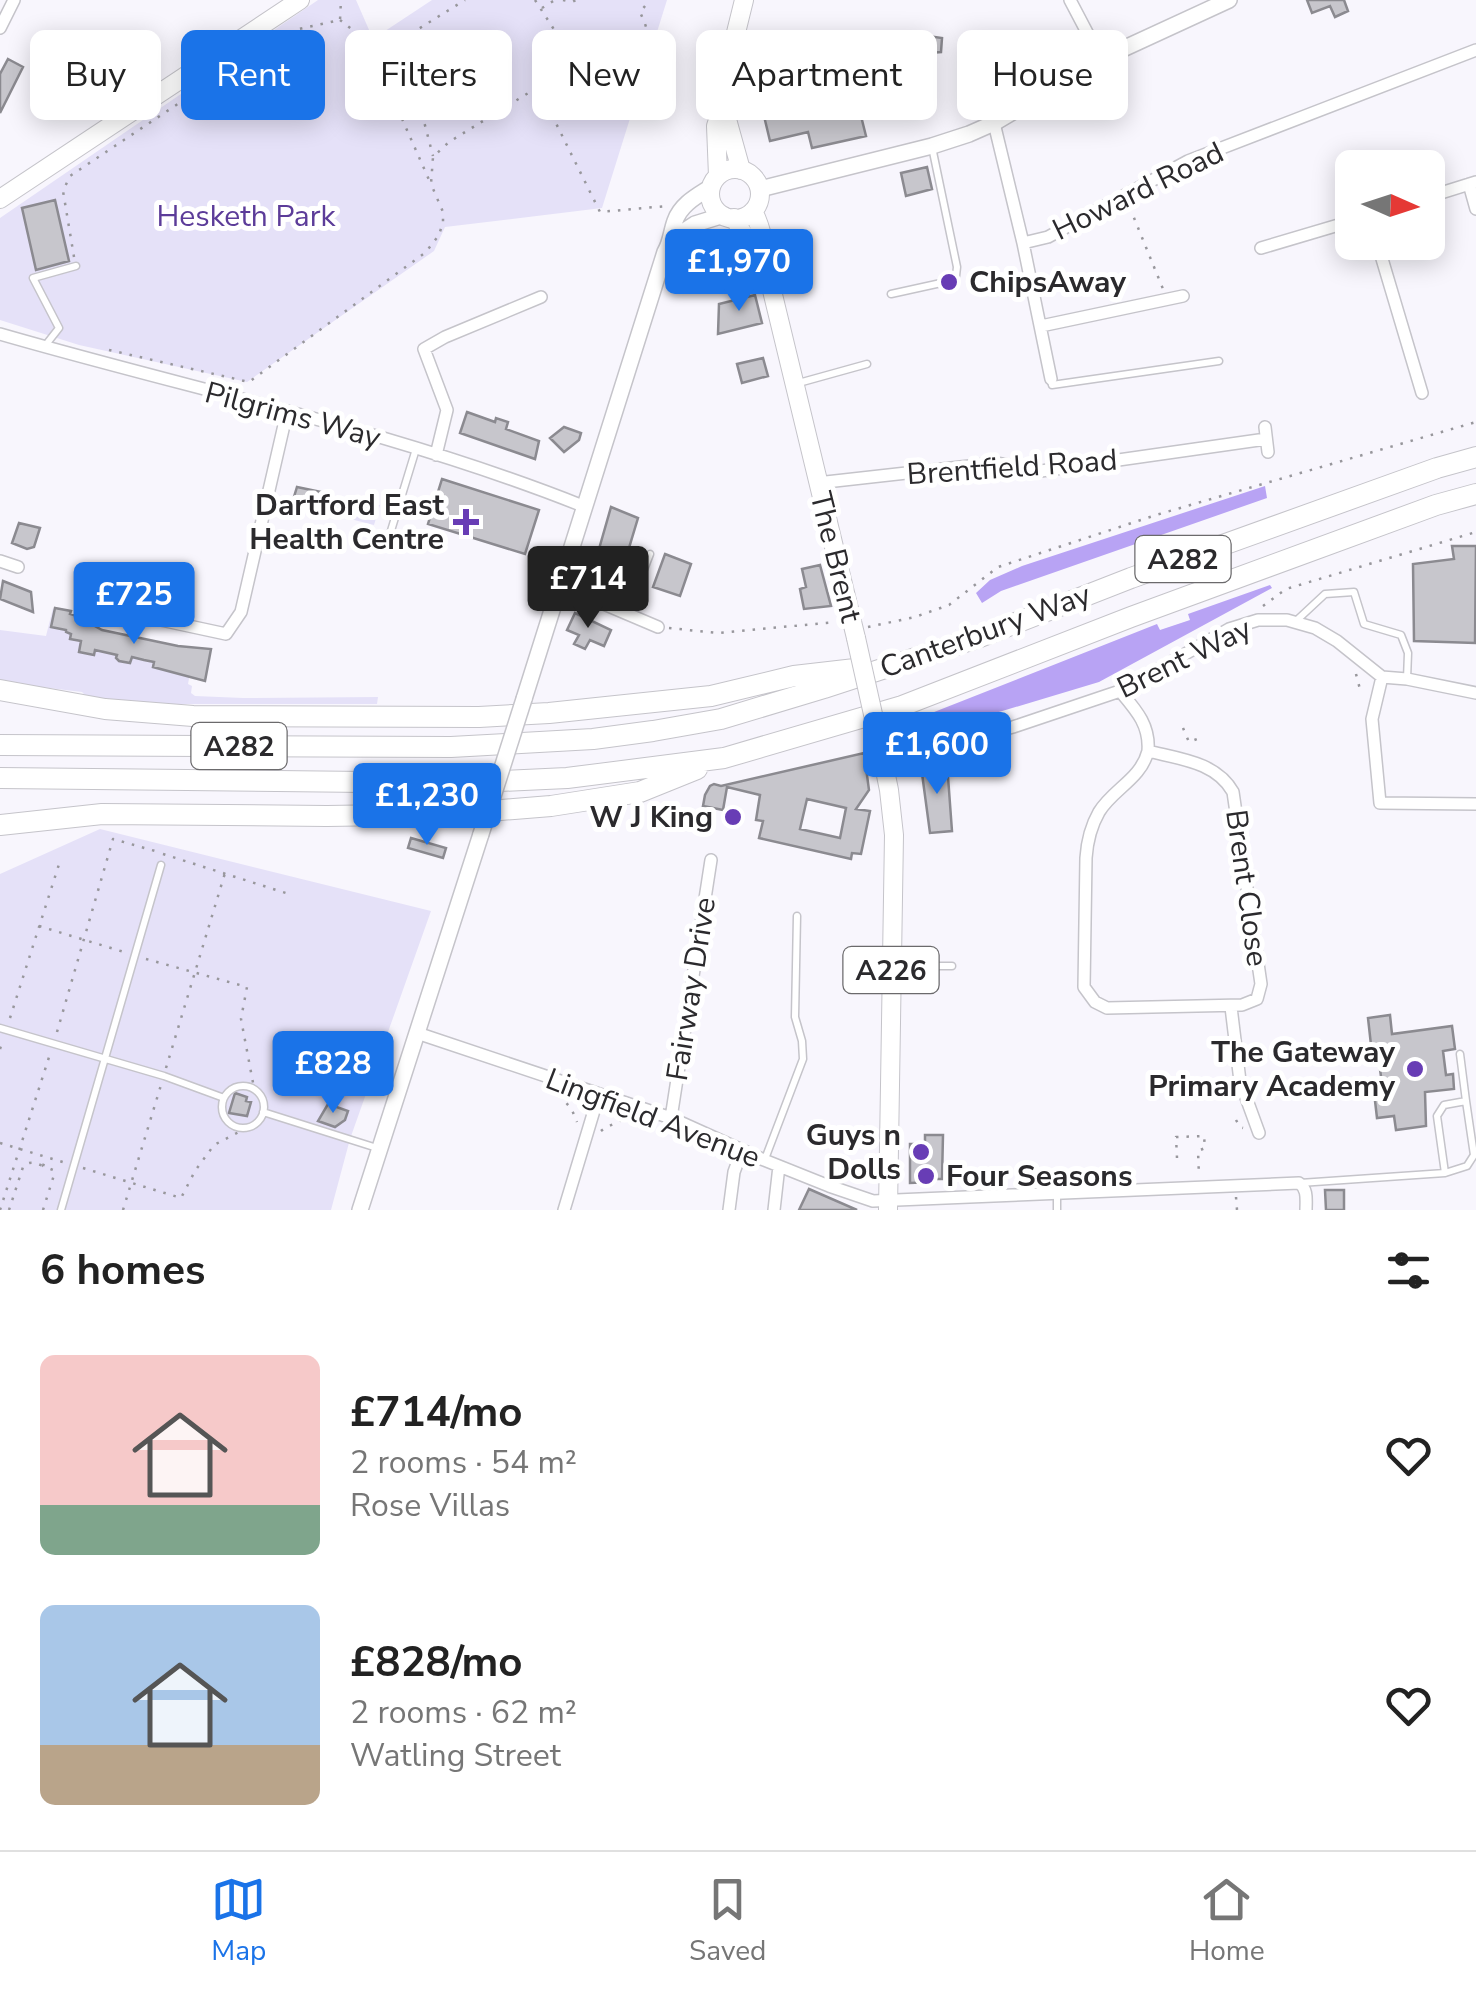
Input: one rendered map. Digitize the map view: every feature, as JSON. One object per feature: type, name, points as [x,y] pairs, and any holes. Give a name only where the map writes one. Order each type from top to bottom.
[{"type":"highway","name":"Canterbury Way","points":[[0,745],[451,747],[652,732],[721,719],[980,637],[1131,578],[1476,457]]},
{"type":"highway","name":"Canterbury Way","points":[[0,778],[456,783],[567,778],[724,758],[902,706],[1148,611],[1436,505],[1476,494]]},
{"type":"highway","points":[[0,690],[104,709],[193,716],[479,717],[711,696],[794,676],[892,666]]},
{"type":"highway","points":[[0,825],[102,814],[451,814],[551,806],[640,792],[724,758]]},
{"type":"main road","points":[[0,199],[300,0]]},
{"type":"main road","name":"The Brent","points":[[737,30],[744,0]]},
{"type":"main road","points":[[1128,47],[1229,0]]},
{"type":"main road","name":"The Brent","points":[[718,120],[712,205],[729,217],[768,274]]},
{"type":"main road","name":"The Brent","points":[[727,120],[741,170],[755,178],[760,190]]},
{"type":"main road","points":[[672,239],[695,224],[748,215],[760,190],[932,146],[999,120]]},
{"type":"main road","points":[[360,1210],[674,224],[680,210],[715,181],[728,171],[741,170]]},
{"type":"main road","name":"The Brent","points":[[753,210],[884,763],[894,835],[888,1205]]},
{"type":"street","points":[[0,28],[14,0]]},
{"type":"street","points":[[1070,0],[1086,30]]},
{"type":"street","name":"Howard Road","points":[[1023,243],[1048,237],[1188,161],[1476,50]]},
{"type":"street","points":[[994,123],[1051,379]]},
{"type":"street","points":[[1445,192],[1472,183],[1476,209]]},
{"type":"street","points":[[1261,248],[1335,226]]},
{"type":"street","points":[[1382,260],[1422,393]]},
{"type":"street","points":[[1040,326],[1184,296]]},
{"type":"street","points":[[436,455],[447,410],[424,348],[541,297]]},
{"type":"street","name":"Pilgrims Way","points":[[0,334],[416,449],[534,486],[583,506]]},
{"type":"street","points":[[96,606],[226,634],[242,612],[287,412]]},
{"type":"street","name":"Brentfield Road","points":[[818,482],[996,463],[1041,471],[1266,439]]},
{"type":"street","points":[[0,561],[18,567]]},
{"type":"street","points":[[560,585],[658,627]]},
{"type":"street","name":"Brent Way","points":[[884,763],[1120,692],[1238,625],[1261,620],[1296,622],[1326,634],[1382,677]]},
{"type":"street","points":[[1476,693],[1382,677],[1372,719],[1380,803],[1476,804]]},
{"type":"street","points":[[1120,692],[1142,720],[1148,751]]},
{"type":"street","name":"Brent Close","points":[[1148,751],[1208,768],[1226,781],[1234,795],[1261,989],[1252,1003],[1107,1008],[1095,1002],[1084,987],[1089,838],[1100,811],[1142,767],[1148,751]]},
{"type":"street","name":"Fairway Drive","points":[[672,1118],[712,860]]},
{"type":"street","points":[[1231,1006],[1240,1082],[1259,1133]]},
{"type":"street","name":"Lingfield Avenue","points":[[417,1033],[672,1118],[828,1186],[888,1205],[1298,1183]]},
{"type":"street","points":[[564,1210],[600,1094]]},
{"type":"street","points":[[1238,1124],[1252,1117]]},
{"type":"street","points":[[730,1210],[734,1172],[742,1150]]},
{"type":"street","points":[[774,1210],[779,1166]]},
{"type":"street","points":[[1298,1183],[1306,1192],[1306,1210]]},
{"type":"lane","points":[[891,294],[956,276],[932,146]]},
{"type":"lane","points":[[49,348],[48,342],[59,328],[33,278],[76,266]]},
{"type":"lane","points":[[1051,379],[1052,385],[1220,361]]},
{"type":"lane","points":[[794,384],[867,364]]},
{"type":"lane","points":[[390,534],[416,449]]},
{"type":"lane","points":[[627,614],[650,554]]},
{"type":"lane","points":[[1296,622],[1325,594],[1354,592],[1364,624],[1400,634],[1408,654],[1407,679]]},
{"type":"lane","points":[[62,1210],[162,864]]},
{"type":"lane","points":[[764,1160],[803,1059],[795,1017],[797,916]]},
{"type":"lane","points":[[891,966],[952,966]]},
{"type":"lane","points":[[3,1029],[164,1076],[224,1098]]},
{"type":"lane","points":[[1298,1183],[1445,1173],[1467,1166],[1474,1155],[1460,1054]]},
{"type":"lane","points":[[236,1087],[254,1088],[263,1099],[264,1112],[256,1123],[244,1128],[232,1124],[222,1111],[224,1098],[236,1087]]},
{"type":"lane","points":[[1445,1173],[1437,1116],[1444,1105],[1466,1100]]},
{"type":"lane","points":[[264,1112],[380,1148]]},
{"type":"lane","points":[[1057,1193],[1057,1210]]},
{"type":"path","points":[[340,20],[341,0]]},
{"type":"path","points":[[417,30],[465,0]]},
{"type":"path","points":[[535,0],[554,30]]},
{"type":"path","points":[[541,9],[555,0]]},
{"type":"path","points":[[564,0],[576,0]]},
{"type":"path","points":[[648,30],[640,12],[650,0]]},
{"type":"path","points":[[340,20],[353,30]]},
{"type":"path","points":[[76,266],[63,191],[70,176],[254,53],[294,30],[340,20]]},
{"type":"path","points":[[433,157],[449,142],[532,91]]},
{"type":"path","points":[[107,349],[249,382],[426,252],[439,235],[443,212],[403,120]]},
{"type":"path","points":[[424,120],[433,157],[431,184]]},
{"type":"path","points":[[554,120],[600,212],[672,206],[670,213]]},
{"type":"path","points":[[54,192],[63,191]]},
{"type":"path","points":[[1124,194],[1168,300]]},
{"type":"path","points":[[658,627],[718,633],[839,621],[854,631],[915,617],[949,605],[998,567],[1156,514],[1476,422]]},
{"type":"path","points":[[1262,607],[1286,589],[1476,532]]},
{"type":"path","points":[[1352,667],[1361,693]]},
{"type":"path","points":[[1183,728],[1189,742],[1200,738]]},
{"type":"path","points":[[0,1210],[114,839],[289,894]]},
{"type":"path","points":[[162,853],[162,864]]},
{"type":"path","points":[[0,1049],[3,1029],[61,858]]},
{"type":"path","points":[[123,1210],[226,874]]},
{"type":"path","points":[[39,926],[247,988],[241,1019],[254,1088]]},
{"type":"path","points":[[566,1091],[559,1091],[574,1115],[577,1129]]},
{"type":"path","points":[[624,1110],[638,1115]]},
{"type":"path","points":[[0,1142],[181,1198],[214,1145],[256,1123]]},
{"type":"path","points":[[1177,1158],[1177,1137],[1204,1136],[1207,1148],[1196,1156],[1199,1178]]},
{"type":"path","points":[[44,1166],[46,1156]]},
{"type":"path","points":[[9,1210],[23,1167],[33,1162],[54,1174],[43,1210]]},
{"type":"green space","name":"Hesketh Park","points":[[318,0],[356,0],[369,30],[345,30],[345,120],[512,120],[512,30],[387,30],[432,0],[667,0],[658,30],[532,30],[532,120],[630,120],[602,208],[445,227],[434,251],[247,382],[79,345],[0,320],[0,218],[143,120],[161,120],[161,108],[181,94],[181,120],[325,120],[325,30],[274,30]]},
{"type":"green space","points":[[321,492],[380,505],[374,525],[299,506],[300,502],[317,506]]},
{"type":"green space","points":[[53,608],[66,632],[71,634],[85,626],[80,652],[115,654],[120,634],[120,661],[130,663],[132,657],[152,661],[156,641],[153,667],[157,668],[178,645],[173,672],[187,676],[191,668],[188,684],[195,696],[378,697],[377,704],[148,704],[0,682],[0,630],[46,636]]},
{"type":"green space","points":[[100,829],[431,911],[350,1139],[331,1210],[0,1210],[0,874]]},
{"type":"shaded area","points":[[1265,486],[1267,498],[1001,591],[982,603],[976,593],[990,580],[1022,566]]},
{"type":"shaded area","points":[[1270,585],[1272,588],[1099,682],[929,733],[924,716],[1157,624],[1160,630],[1190,620],[1188,614]]},
{"type":"building","points":[[1307,0],[1344,0],[1348,11],[1335,17],[1330,6],[1312,13]]},
{"type":"building","points":[[937,37],[942,38],[941,52],[937,52]]},
{"type":"building","points":[[8,59],[23,67],[0,113],[0,74]]},
{"type":"building","points":[[765,120],[862,120],[866,136],[812,148],[808,132],[770,141]]},
{"type":"building","points":[[927,167],[932,189],[906,196],[901,173]]},
{"type":"building","points":[[55,200],[69,261],[36,270],[22,208]]},
{"type":"building","points":[[755,295],[762,323],[718,334],[719,304]]},
{"type":"building","points":[[763,358],[768,376],[742,383],[737,364]]},
{"type":"building","points":[[467,412],[495,422],[496,418],[508,422],[506,429],[539,441],[535,459],[460,433]]},
{"type":"building","points":[[564,427],[581,433],[579,440],[564,452],[550,438]]},
{"type":"building","points":[[442,479],[539,510],[525,554],[428,524]]},
{"type":"building","points":[[297,487],[321,492],[318,506],[293,500]]},
{"type":"building","points":[[611,507],[638,518],[629,548],[641,554],[637,566],[597,556]]},
{"type":"building","points":[[19,523],[40,528],[34,547],[27,549],[12,543]]},
{"type":"building","points":[[1452,546],[1476,546],[1475,643],[1414,641],[1413,564],[1454,559]]},
{"type":"building","points":[[665,554],[691,564],[680,596],[653,587]]},
{"type":"building","points":[[820,565],[831,606],[804,609],[800,589],[806,587],[802,569]]},
{"type":"building","points":[[3,581],[31,592],[33,612],[0,599]]},
{"type":"building","points":[[55,608],[71,611],[70,614],[84,618],[83,622],[102,630],[211,649],[205,681],[153,667],[154,662],[132,657],[130,663],[95,650],[94,655],[79,652],[81,641],[70,639],[66,630],[51,627]]},
{"type":"building","points":[[575,613],[611,630],[604,646],[590,640],[585,649],[574,644],[579,635],[567,630]]},
{"type":"building","points":[[864,753],[869,790],[856,809],[870,811],[861,854],[852,853],[851,859],[759,838],[763,821],[756,820],[760,795],[727,787],[723,810],[703,806],[710,786]],"holes":[[[807,799],[846,808],[840,838],[800,829]]]},
{"type":"building","points":[[947,763],[952,831],[930,833],[921,766]]},
{"type":"building","points":[[411,838],[446,848],[443,858],[408,848]]},
{"type":"building","name":"The Gateway Primary Academy","points":[[1390,1015],[1392,1034],[1452,1026],[1455,1049],[1443,1051],[1446,1075],[1453,1074],[1454,1089],[1425,1092],[1426,1126],[1396,1130],[1394,1116],[1377,1118],[1374,1092],[1383,1091],[1379,1062],[1373,1063],[1368,1018]]},
{"type":"building","points":[[235,1093],[251,1102],[247,1116],[229,1113]]},
{"type":"building","points":[[328,1104],[348,1111],[345,1120],[335,1127],[318,1121]]},
{"type":"building","points":[[925,1135],[943,1135],[942,1179],[910,1183],[910,1144],[925,1144]]},
{"type":"building","points":[[809,1189],[857,1210],[799,1210]]},
{"type":"building","points":[[1325,1190],[1344,1190],[1344,1210],[1326,1210]]},
{"type":"place","name":"ChipsAway","points":[[949,282]]},
{"type":"place","name":"Dartford East Health Centre","points":[[466,522]]},
{"type":"place","name":"W J King","points":[[733,817]]},
{"type":"place","name":"The Gateway Primary Academy","points":[[1415,1069]]},
{"type":"place","name":"Guys n Dolls","points":[[921,1152]]},
{"type":"place","name":"Four Seasons","points":[[926,1176]]}]
